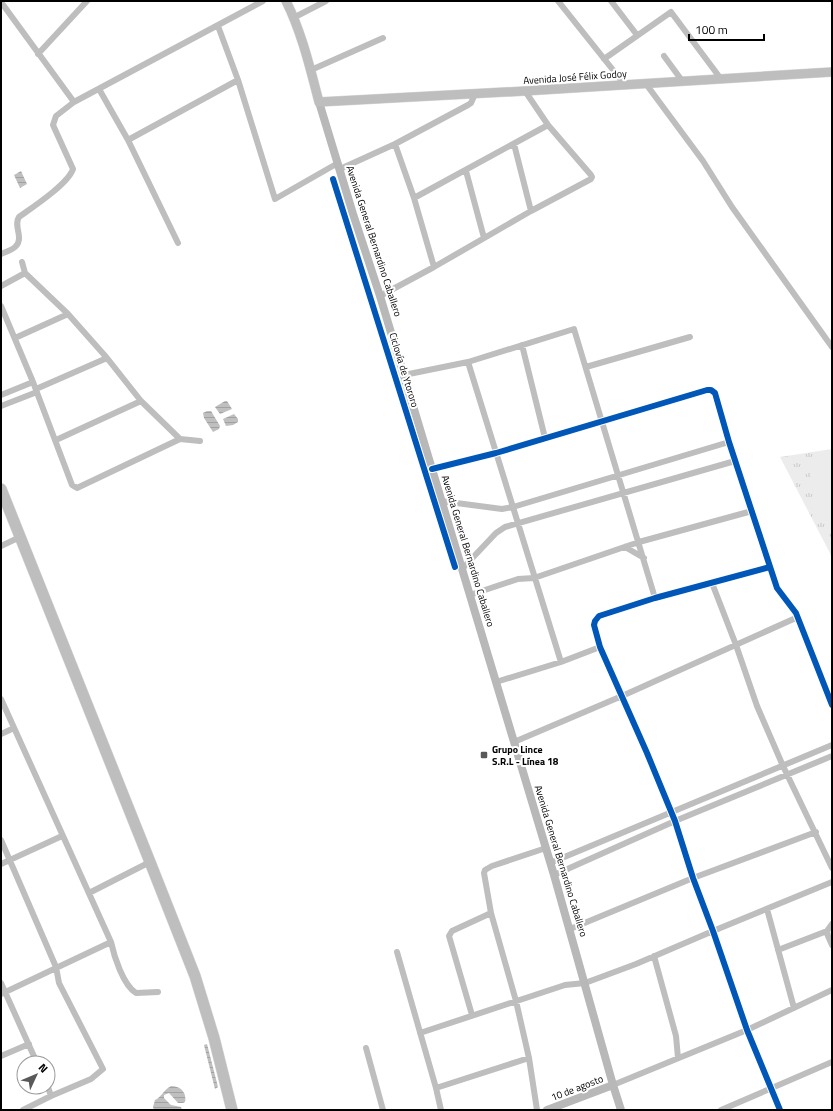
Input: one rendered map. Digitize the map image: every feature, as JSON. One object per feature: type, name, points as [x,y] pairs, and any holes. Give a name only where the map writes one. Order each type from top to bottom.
[{"type":"highway","points":[[1,489],[194,976],[214,1038],[232,1110]]},
{"type":"main road","name":"Avenida General Bernardino Caballero","points":[[286,1],[294,18],[311,70],[319,102],[353,214],[404,375],[570,929],[621,1110]]},
{"type":"main road","name":"Avenida José Félix Godoy","points":[[319,102],[683,82],[832,72]]},
{"type":"main road","name":"10 de agosto","points":[[548,1110],[613,1085]]},
{"type":"street","points":[[38,54],[87,1]]},
{"type":"street","points":[[1,254],[17,244],[19,235],[16,225],[19,217],[66,181],[72,172],[73,169],[53,125],[56,116],[74,102],[264,1]]},
{"type":"street","points":[[294,18],[326,1]]},
{"type":"street","points":[[558,1],[625,85]]},
{"type":"street","points":[[611,1],[637,35]]},
{"type":"street","points":[[1,2],[74,102]]},
{"type":"street","points":[[604,59],[671,12],[721,79]]},
{"type":"street","points":[[218,26],[238,80],[275,199],[339,166],[395,144],[468,104],[471,102],[474,94]]},
{"type":"street","points":[[311,70],[383,38]]},
{"type":"street","points":[[664,56],[683,82]]},
{"type":"street","points":[[128,140],[238,80]]},
{"type":"street","points":[[646,84],[703,161],[732,207],[832,348]]},
{"type":"street","points":[[99,89],[128,140],[178,243]]},
{"type":"street","points":[[380,296],[592,177],[548,125],[525,91]]},
{"type":"street","points":[[414,198],[548,125]]},
{"type":"street","points":[[395,144],[414,198],[434,267]]},
{"type":"street","points":[[514,144],[531,211]]},
{"type":"street","points":[[466,171],[484,238]]},
{"type":"street","points":[[22,262],[26,273],[68,314],[107,358],[140,401],[180,439]]},
{"type":"street","points":[[1,286],[26,273]]},
{"type":"street","points":[[1,306],[37,391],[72,485],[77,488],[180,439],[200,441]]},
{"type":"street","points":[[15,338],[68,314]]},
{"type":"street","points":[[404,375],[468,362],[574,329],[656,598]]},
{"type":"street","points":[[586,367],[690,337]]},
{"type":"street","points":[[522,345],[546,438]]},
{"type":"street","points":[[1,406],[107,358]]},
{"type":"street","points":[[468,362],[561,662]]},
{"type":"street","points":[[1,395],[33,382]]},
{"type":"street","points":[[432,469],[496,453],[711,390],[715,393],[735,461],[777,588],[790,603],[798,617],[832,705]]},
{"type":"street","points":[[56,440],[140,401]]},
{"type":"street","points":[[441,501],[502,509],[513,507],[729,442]]},
{"type":"street","points":[[462,569],[496,533],[505,527],[735,461]]},
{"type":"street","points":[[470,595],[518,579],[534,578],[639,542],[752,511]]},
{"type":"street","points":[[1,546],[20,537]]},
{"type":"street","points":[[624,547],[644,558]]},
{"type":"street","points":[[770,568],[656,598],[600,616],[595,621],[595,630],[600,648],[647,753],[675,821],[693,878],[747,1030],[780,1110]]},
{"type":"street","points":[[712,583],[736,644],[757,706],[783,766],[832,868]]},
{"type":"street","points":[[514,742],[622,696],[798,617]]},
{"type":"street","points":[[496,682],[600,648]]},
{"type":"street","points":[[1,699],[89,893],[110,942],[118,966],[128,986],[136,993],[158,992]]},
{"type":"street","points":[[1,734],[14,728]]},
{"type":"street","points":[[550,863],[832,745]]},
{"type":"street","points":[[554,875],[675,821],[832,756]]},
{"type":"street","points":[[570,929],[693,878],[816,832]]},
{"type":"street","points":[[1,864],[62,836]]},
{"type":"street","points":[[1,840],[56,967],[59,983],[103,1069],[91,1079],[23,1110]]},
{"type":"street","points":[[537,1110],[529,1058],[516,1001],[491,913],[484,875],[485,870],[492,866],[546,848]]},
{"type":"street","points":[[567,856],[572,867]]},
{"type":"street","points":[[89,893],[150,862]]},
{"type":"street","points":[[420,1033],[566,985],[585,983],[832,882]]},
{"type":"street","points":[[767,909],[794,1008]]},
{"type":"street","points":[[472,1015],[449,936],[452,931],[491,913]]},
{"type":"street","points":[[832,924],[828,931],[828,936],[832,945]]},
{"type":"street","points":[[778,950],[828,931]]},
{"type":"street","points":[[3,993],[110,942]]},
{"type":"street","points":[[397,952],[441,1110]]},
{"type":"street","points":[[654,956],[676,1036],[678,1058]]},
{"type":"street","points":[[1,983],[3,993],[33,1055]]},
{"type":"street","points":[[613,1085],[747,1030],[832,990]]},
{"type":"street","points":[[1,1056],[28,1044]]},
{"type":"street","points":[[366,1048],[383,1110]]},
{"type":"street","points":[[436,1088],[529,1058]]},
{"type":"street","points":[[721,1110],[832,1062]]},
{"type":"green space","points":[[832,449],[832,557],[780,457]]},
{"type":"green space","points":[[832,453],[832,517],[819,519],[807,458]]},
{"type":"shaded area","points":[[21,171],[27,184],[20,188],[14,175]]},
{"type":"shaded area","points":[[227,401],[232,409],[220,414],[215,407]]},
{"type":"shaded area","points":[[211,411],[220,426],[219,429],[213,432],[204,418],[203,413]]},
{"type":"shaded area","points":[[234,414],[238,419],[238,422],[233,425],[226,426],[223,419]]},
{"type":"shaded area","points":[[207,1044],[218,1087],[215,1089],[204,1045]]},
{"type":"shaded area","points":[[171,1086],[178,1087],[184,1093],[185,1102],[178,1103],[169,1093],[164,1095],[164,1098],[171,1105],[181,1107],[182,1110],[154,1110],[153,1107],[155,1100]]},
{"type":"cycle path","name":"Ciclovía de Ytororo","points":[[333,179],[455,567]]},
{"type":"cycle path","points":[[432,469],[496,453],[711,390],[715,393],[729,442],[777,588],[796,613],[832,705]]},
{"type":"cycle path","points":[[770,567],[655,598],[599,616],[594,625],[600,647],[647,753],[675,821],[693,878],[747,1030],[780,1110]]},
{"type":"place","name":"Grupo Lince S.R.L - Línea 18","points":[[484,755]]}]
